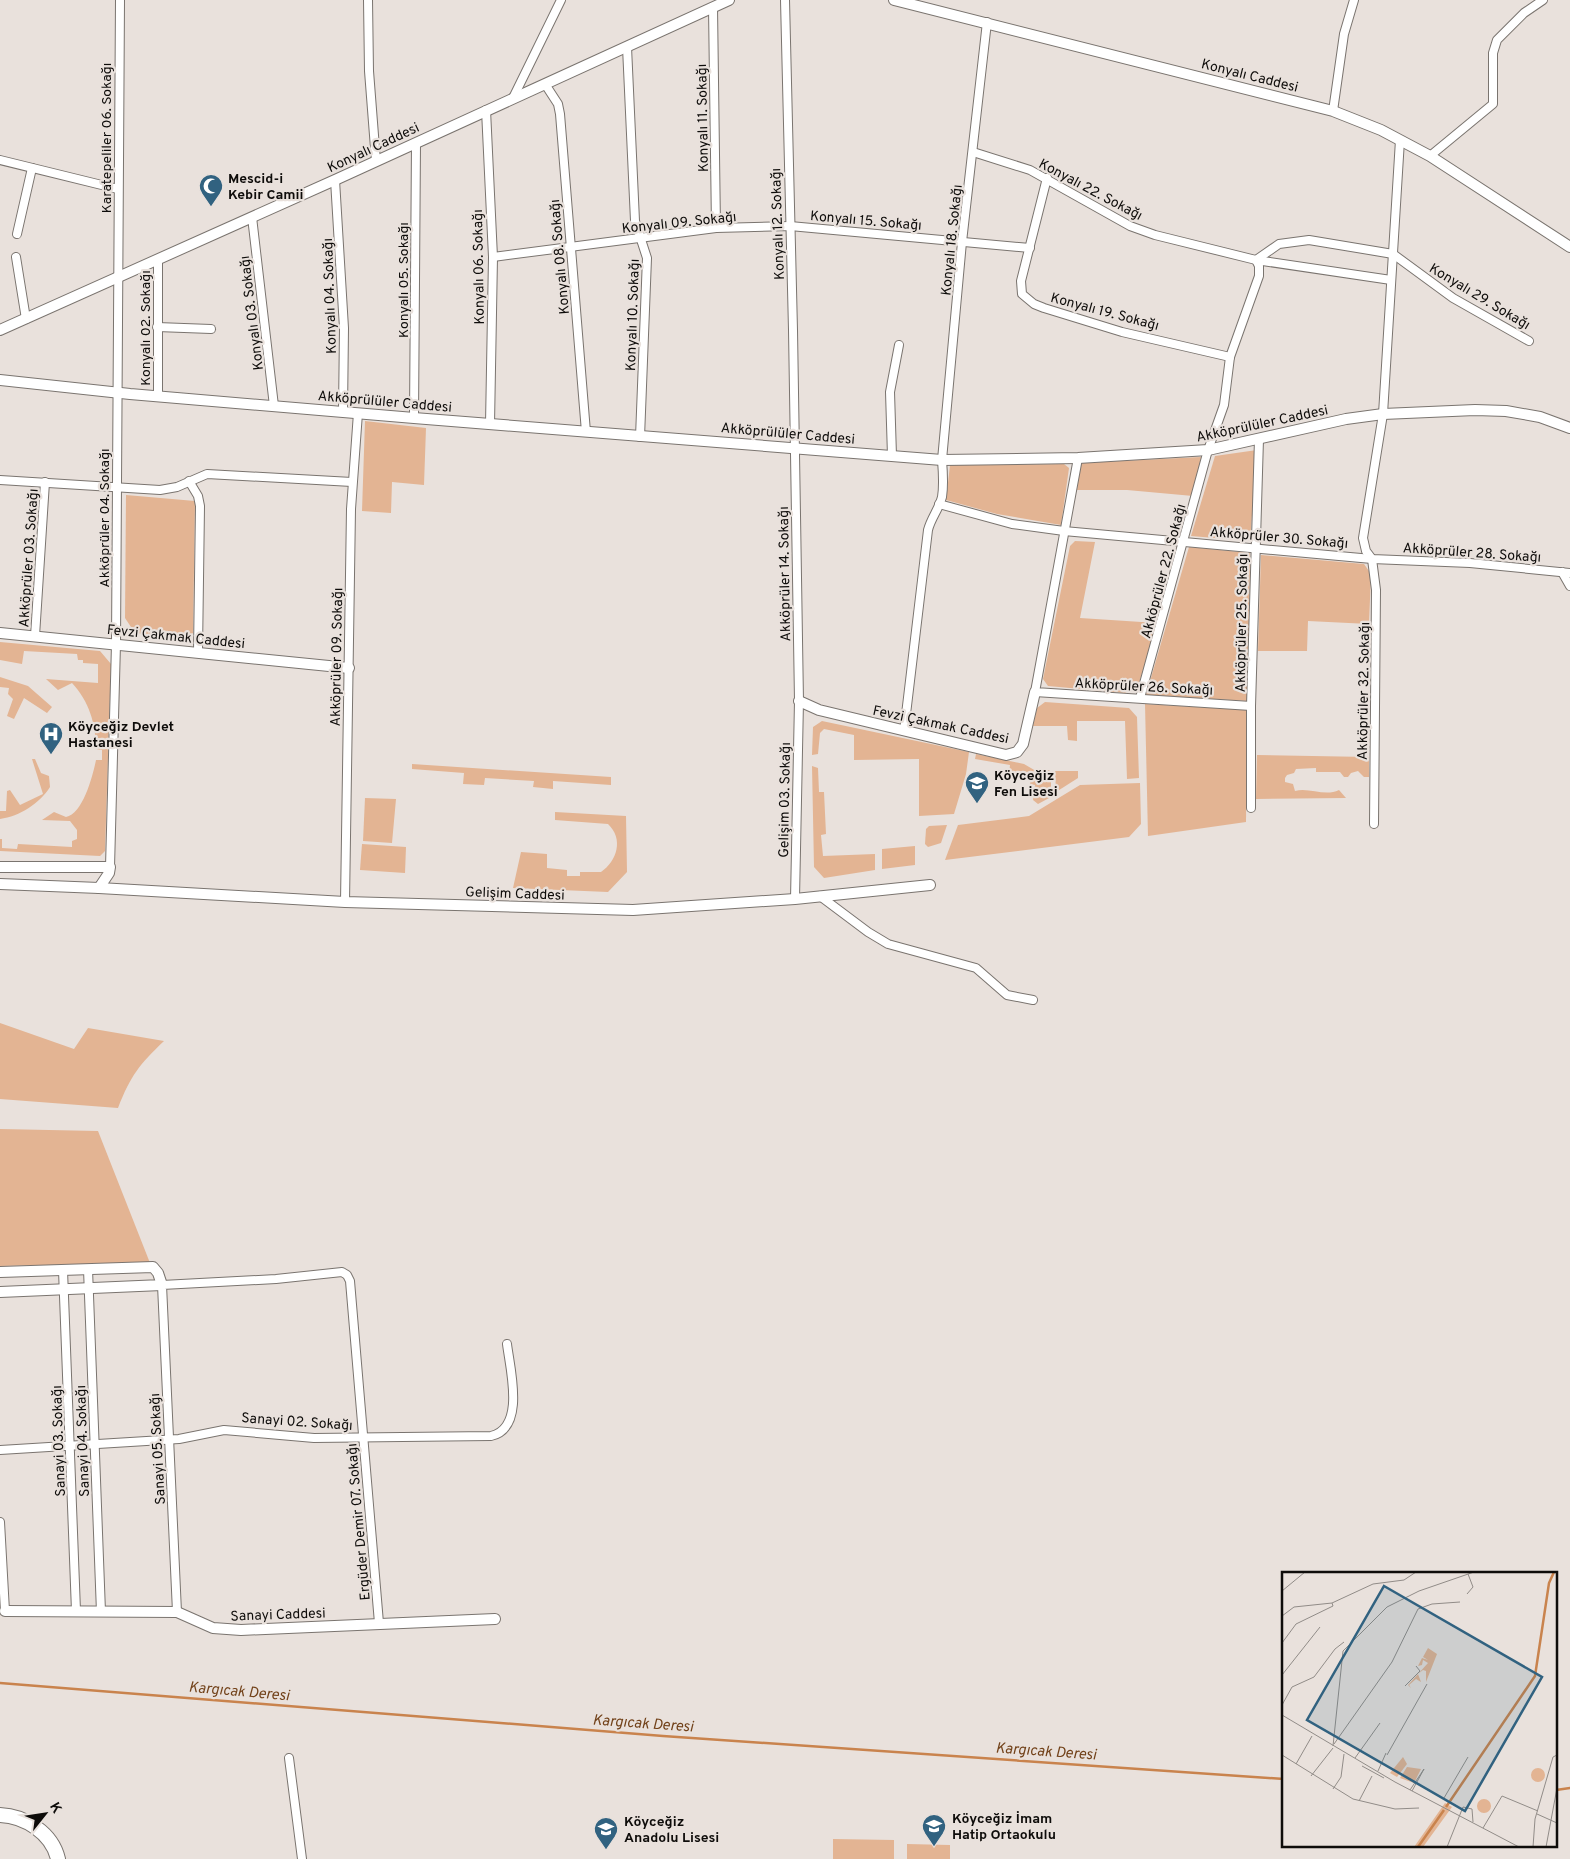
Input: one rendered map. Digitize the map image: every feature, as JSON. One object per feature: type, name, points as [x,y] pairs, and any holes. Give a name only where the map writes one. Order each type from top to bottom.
[{"type":"highway","points":[[0,1815],[16,1817],[37,1828],[52,1844],[58,1859]]},
{"type":"street","name":"Karatepeliler 06. Sokağı","points":[[116,392],[120,0]]},
{"type":"street","points":[[368,0],[369,71],[376,161]]},
{"type":"street","points":[[513,98],[561,0]]},
{"type":"street","name":"Konyalı Caddesi","points":[[0,330],[336,180],[728,0]]},
{"type":"street","name":"Konyalı 12. Sokağı","points":[[785,0],[795,448]]},
{"type":"street","name":"Konyalı Caddesi","points":[[894,0],[1333,111],[1400,140],[1430,156],[1570,247]]},
{"type":"street","points":[[1333,111],[1344,34],[1354,0]]},
{"type":"street","points":[[1430,156],[1493,104],[1493,53],[1497,40],[1524,13],[1543,0]]},
{"type":"street","name":"Konyalı 11. Sokağı","points":[[713,7],[716,228]]},
{"type":"street","name":"Konyalı 18. Sokağı","points":[[904,731],[928,530],[943,489],[942,460],[962,242],[987,22]]},
{"type":"street","name":"Konyalı 10. Sokağı","points":[[627,47],[635,221],[647,258],[640,437]]},
{"type":"street","name":"Konyalı 08. Sokağı","points":[[545,84],[558,104],[560,114],[586,432]]},
{"type":"street","name":"Konyalı 06. Sokağı","points":[[486,110],[492,257],[490,424]]},
{"type":"street","name":"Akköprüler 32. Sokağı","points":[[1374,824],[1376,590],[1372,559],[1366,551],[1363,538],[1383,414],[1400,140]]},
{"type":"street","name":"Konyalı 05. Sokağı","points":[[414,418],[416,143]]},
{"type":"street","name":"Konyalı 22. Sokağı","points":[[973,152],[1023,167],[1047,178],[1122,222],[1142,231],[1256,260],[1391,280]]},
{"type":"street","points":[[0,160],[118,189]]},
{"type":"street","points":[[16,234],[32,168]]},
{"type":"street","points":[[1030,248],[1047,178]]},
{"type":"street","name":"Konyalı 04. Sokağı","points":[[336,180],[344,328],[343,411]]},
{"type":"street","name":"Konyalı 03. Sokağı","points":[[252,218],[274,406]]},
{"type":"street","name":"Konyalı 09. Sokağı","points":[[492,257],[716,228],[790,226]]},
{"type":"street","name":"Konyalı 15. Sokağı","points":[[790,226],[1030,248]]},
{"type":"street","points":[[1256,260],[1279,244],[1309,240],[1393,254]]},
{"type":"street","name":"Konyalı 19. Sokağı","points":[[1030,248],[1020,288],[1022,294],[1034,304],[1080,320],[1230,357]]},
{"type":"street","name":"Konyalı 29. Sokağı","points":[[1393,254],[1454,298],[1529,341]]},
{"type":"street","points":[[16,256],[26,319]]},
{"type":"street","name":"Konyalı 02. Sokağı","points":[[158,259],[158,396]]},
{"type":"street","name":"Akköprüler 22. Sokağı","points":[[1140,698],[1208,450],[1224,405],[1230,357],[1259,276],[1259,266],[1256,260]]},
{"type":"street","points":[[158,327],[211,329]]},
{"type":"street","points":[[892,456],[890,392],[898,344]]},
{"type":"street","name":"Akköprülüler Caddesi","points":[[0,380],[414,418],[942,460],[1078,458],[1208,450],[1346,419],[1383,414],[1475,410],[1506,412],[1540,417],[1570,428]]},
{"type":"street","name":"Akköprüler 04. Sokağı","points":[[110,867],[116,644],[116,392]]},
{"type":"street","name":"Akköprüler 09. Sokağı","points":[[345,902],[352,482],[358,412]]},
{"type":"street","name":"Akköprüler 25. Sokağı","points":[[1251,808],[1251,706],[1259,439]]},
{"type":"street","name":"Akköprüler 14. Sokağı","points":[[795,448],[799,701]]},
{"type":"street","points":[[1035,692],[1078,458]]},
{"type":"street","points":[[0,480],[169,489],[207,474],[352,482]]},
{"type":"street","points":[[190,481],[198,496],[200,506],[198,652]]},
{"type":"street","name":"Akköprüler 03. Sokağı","points":[[35,636],[45,482]]},
{"type":"street","name":"Akköprüler 30. Sokağı","points":[[939,504],[1012,524],[1064,531],[1372,559]]},
{"type":"street","name":"Akköprüler 28. Sokağı","points":[[1372,559],[1478,564],[1566,572]]},
{"type":"street","points":[[1566,572],[1570,586]]},
{"type":"street","name":"Fevzi Çakmak Caddesi","points":[[0,633],[348,668]]},
{"type":"street","name":"Fevzi Çakmak Caddesi","points":[[799,701],[819,710],[1006,755],[1020,749],[1023,744],[1035,692]]},
{"type":"street","name":"Akköprüler 26. Sokağı","points":[[1035,692],[1251,706]]},
{"type":"street","name":"Gelişim 03. Sokağı","points":[[795,899],[799,701]]},
{"type":"street","points":[[0,867],[110,867],[110,873],[99,888]]},
{"type":"street","name":"Gelişim Caddesi","points":[[0,884],[345,902],[633,910],[795,899],[930,886]]},
{"type":"street","points":[[820,896],[868,932],[888,944],[976,968],[1007,995],[1034,1000]]},
{"type":"street","points":[[0,1272],[153,1267],[158,1273],[162,1285],[0,1292]]},
{"type":"street","name":"Sanayi 04. Sokağı","points":[[88,1269],[101,1612]]},
{"type":"street","name":"Sanayi 03. Sokağı","points":[[63,1270],[76,1611]]},
{"type":"street","name":"Ergüder Demir 07. Sokağı","points":[[162,1285],[276,1279],[332,1272],[347,1275],[350,1281],[379,1623]]},
{"type":"street","name":"Sanayi 05. Sokağı","points":[[162,1285],[177,1612]]},
{"type":"street","name":"Sanayi 02. Sokağı","points":[[0,1450],[94,1446],[169,1440],[224,1430],[294,1437],[491,1436],[503,1430],[509,1423],[513,1402],[508,1344]]},
{"type":"street","points":[[0,1522],[4,1611]]},
{"type":"street","name":"Sanayi Caddesi","points":[[4,1611],[177,1612],[213,1628],[240,1630],[496,1619]]},
{"type":"street","points":[[290,1758],[302,1859]]},
{"type":"shaded area","points":[[365,421],[426,428],[424,485],[392,482],[391,513],[362,511]]},
{"type":"shaded area","points":[[1257,450],[1250,541],[1191,536],[1215,456]]},
{"type":"shaded area","points":[[1201,457],[1193,496],[1127,490],[1077,490],[1081,463]]},
{"type":"shaded area","points":[[1064,464],[1069,468],[1061,525],[997,514],[946,500],[950,465]]},
{"type":"shaded area","points":[[126,495],[195,501],[193,633],[186,638],[135,633],[125,618]]},
{"type":"shaded area","points":[[1075,541],[1095,542],[1080,618],[1157,623],[1139,683],[1125,693],[1048,686],[1043,679],[1070,546]]},
{"type":"shaded area","points":[[1189,547],[1250,553],[1248,701],[1146,695]]},
{"type":"shaded area","points":[[1261,555],[1364,564],[1371,574],[1369,624],[1308,621],[1307,651],[1258,651]]},
{"type":"shaded area","points":[[0,642],[100,651],[111,664],[105,851],[100,856],[0,851],[0,839],[2,839],[2,848],[17,849],[18,844],[72,847],[72,841],[77,839],[77,830],[70,821],[42,820],[54,812],[66,817],[77,809],[86,793],[96,760],[102,760],[102,750],[96,749],[93,722],[87,705],[78,690],[72,683],[58,690],[46,679],[98,683],[98,664],[83,663],[83,660],[78,660],[77,654],[24,651],[22,664],[0,660]]},
{"type":"shaded area","points":[[0,677],[28,686],[52,707],[47,713],[24,698],[14,719],[7,716],[13,699],[8,694],[9,688],[0,687]]},
{"type":"shaded area","points":[[1045,702],[1129,708],[1137,717],[1139,778],[1127,779],[1125,721],[1077,721],[1077,741],[1068,740],[1067,726],[1033,726],[1037,708]]},
{"type":"shaded area","points":[[1145,704],[1247,710],[1246,822],[1148,836]]},
{"type":"shaded area","points":[[822,721],[969,752],[966,774],[954,814],[919,816],[919,759],[854,760],[854,735],[824,729],[820,733],[818,754],[812,755],[813,727]]},
{"type":"shaded area","points":[[976,754],[1024,764],[1036,771],[1049,770],[1051,772],[1051,797],[1038,804],[1033,800],[1035,785],[1030,784],[1031,779],[1009,774],[1010,765],[975,759]]},
{"type":"shaded area","points":[[1257,755],[1369,757],[1369,777],[1364,777],[1358,771],[1351,773],[1348,777],[1344,777],[1340,772],[1316,772],[1316,768],[1296,769],[1294,773],[1287,775],[1285,778],[1285,782],[1293,784],[1295,791],[1306,790],[1328,793],[1339,790],[1346,798],[1256,799]]},
{"type":"shaded area","points":[[32,759],[35,759],[41,773],[49,776],[50,787],[35,804],[15,815],[0,819],[0,811],[6,811],[7,791],[10,790],[20,805],[43,794]]},
{"type":"shaded area","points":[[412,764],[611,777],[611,785],[553,781],[553,789],[533,787],[534,781],[485,778],[484,785],[463,784],[464,773],[412,769]]},
{"type":"shaded area","points":[[812,766],[818,768],[819,792],[824,792],[826,834],[821,835],[823,856],[875,854],[875,870],[824,878],[814,867]]},
{"type":"shaded area","points":[[1055,771],[1078,771],[1078,778],[1056,792]]},
{"type":"shaded area","points":[[1140,783],[1141,824],[1129,837],[945,860],[958,825],[1029,816],[1080,785]]},
{"type":"shaded area","points":[[365,798],[396,799],[392,843],[363,841]]},
{"type":"shaded area","points":[[555,812],[626,816],[627,872],[608,892],[513,888],[521,852],[547,854],[547,868],[567,870],[567,876],[580,876],[580,872],[601,872],[611,862],[617,843],[616,836],[608,824],[555,820]]},
{"type":"shaded area","points":[[947,825],[941,843],[928,847],[925,844],[926,829],[929,826]]},
{"type":"shaded area","points":[[362,844],[406,847],[405,873],[360,870]]},
{"type":"shaded area","points":[[915,846],[915,865],[882,869],[882,849]]},
{"type":"shaded area","points":[[0,1023],[74,1049],[88,1028],[164,1041],[136,1071],[118,1108],[0,1099]]},
{"type":"shaded area","points":[[0,1129],[98,1131],[150,1263],[0,1266]]},
{"type":"shaded area","points":[[833,1839],[894,1840],[894,1859],[833,1859]]},
{"type":"shaded area","points":[[907,1844],[950,1845],[950,1859],[907,1859]]},
{"type":"waterway","name":"Kargıcak Deresi","points":[[0,1683],[663,1736],[1282,1779]]},
{"type":"waterway","name":"Kargıcak Deresi","points":[[1558,1790],[1570,1788]]},
{"type":"place","name":"Mescid-i Kebir Camii","points":[[211,207]]},
{"type":"place","name":"Köyceğiz Devlet Hastanesi","points":[[51,755]]},
{"type":"place","name":"Köyceğiz Fen Lisesi","points":[[977,804]]},
{"type":"place","name":"Köyceğiz İmam Hatip Ortaokulu","points":[[934,1847]]},
{"type":"place","name":"Köyceğiz Anadolu Lisesi","points":[[606,1850]]}]
